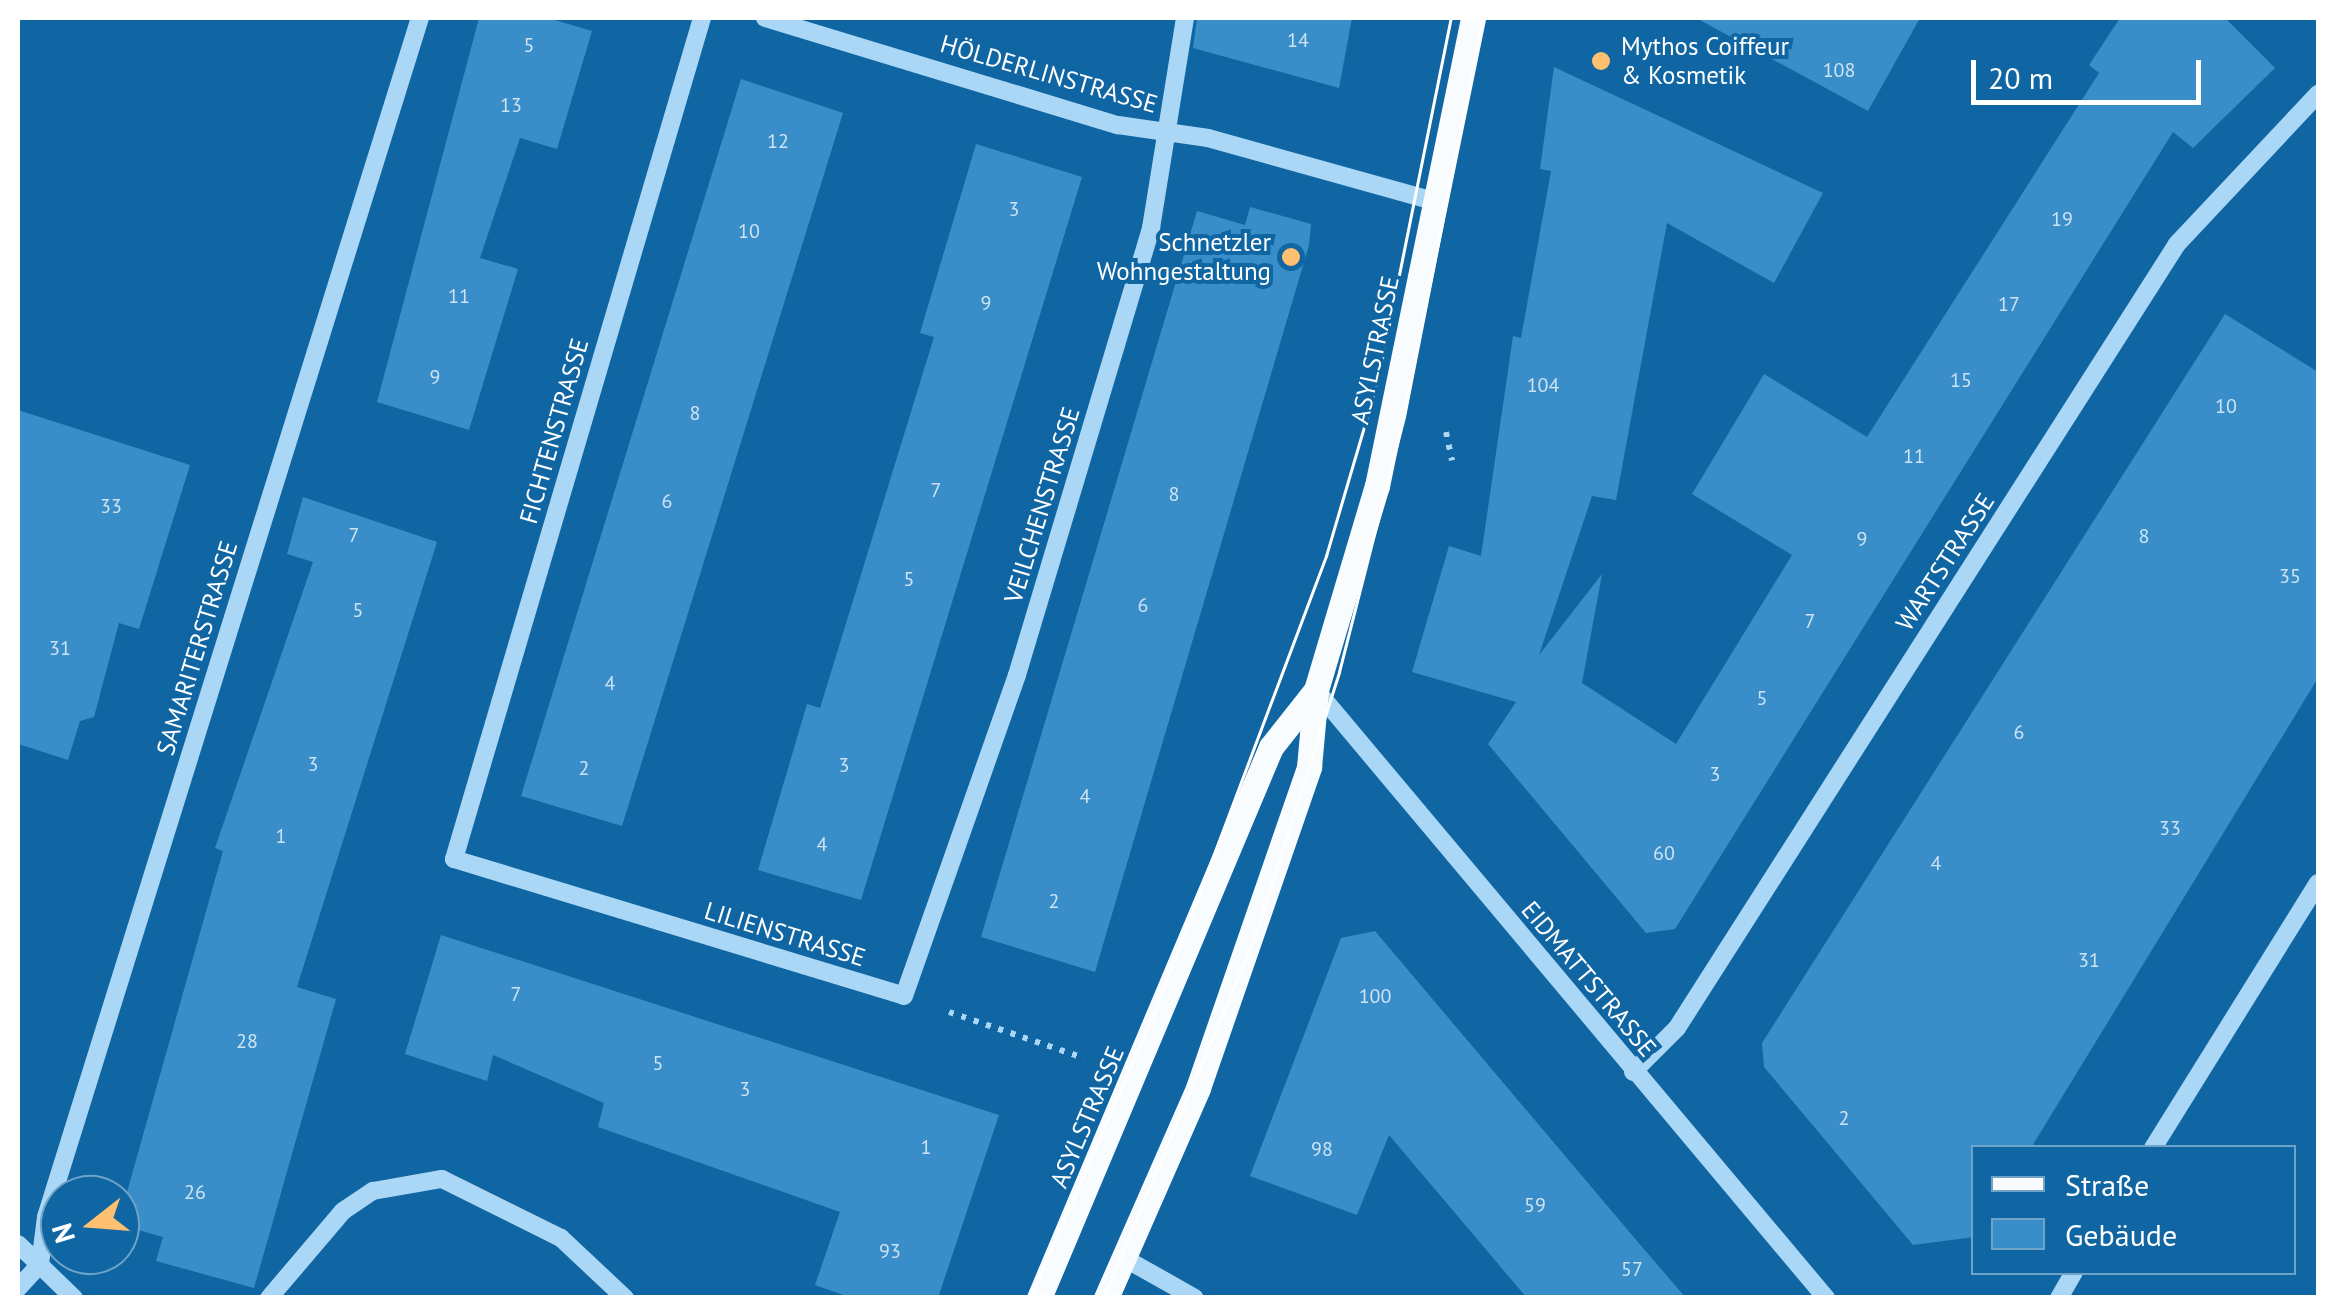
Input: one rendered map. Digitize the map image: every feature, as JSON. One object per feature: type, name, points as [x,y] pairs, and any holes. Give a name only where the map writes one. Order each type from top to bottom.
[{"type":"main road","name":"ASYLSTRASSE","points":[[1106,1298],[1277,875],[1309,768],[1316,690],[1377,486],[1473,18]]},
{"type":"main road","name":"ASYLSTRASSE","points":[[1039,1298],[1271,746],[1316,690]]},
{"type":"street","name":"SAMARITERSTRASSE","points":[[59,1175],[420,18]]},
{"type":"street","name":"FICHTENSTRASSE","points":[[454,860],[702,18]]},
{"type":"street","name":"HÖLDERLINSTRASSE","points":[[765,18],[1163,132],[1437,202]]},
{"type":"street","name":"VEILCHENSTRASSE","points":[[904,996],[1016,675],[1146,247],[1185,18]]},
{"type":"street","name":"WARTSTRASSE","points":[[1633,1072],[1677,1028],[2177,244],[2318,94]]},
{"type":"street","name":"EIDMATTSTRASSE","points":[[1316,690],[1826,1298]]},
{"type":"street","name":"LILIENSTRASSE","points":[[454,860],[904,996]]},
{"type":"street","points":[[2155,1145],[2318,883]]},
{"type":"street","points":[[269,1298],[344,1210],[373,1190],[442,1179],[562,1238],[625,1298]]},
{"type":"street","points":[[18,1244],[40,1264],[18,1288]]},
{"type":"street","points":[[1124,1258],[1194,1298]]},
{"type":"street","points":[[51,1275],[74,1298]]},
{"type":"street","points":[[2059,1298],[2072,1275]]},
{"type":"path","points":[[904,996],[1100,1064]]},
{"type":"building","points":[[479,18],[548,18],[592,31],[557,149],[520,138],[480,258],[518,269],[469,430],[377,402]]},
{"type":"building","points":[[1197,18],[1352,18],[1339,88],[1193,48]]},
{"type":"building","points":[[1696,18],[1920,18],[1868,111]]},
{"type":"building","points":[[2120,18],[2225,18],[2275,68],[2193,148],[2173,132],[1675,929],[1646,933],[1488,744],[1516,702],[1412,672],[1449,546],[1481,556],[1513,336],[1521,338],[1551,171],[1540,169],[1554,67],[1823,193],[1774,283],[1667,223],[1616,500],[1592,496],[1539,655],[1602,574],[1582,683],[1676,744],[1792,555],[1692,494],[1764,374],[1867,437],[2099,73],[2089,65]]},
{"type":"building","points":[[741,79],[843,113],[622,826],[521,796]]},
{"type":"building","points":[[976,144],[1082,177],[861,900],[758,870],[807,704],[820,708],[934,337],[920,333]]},
{"type":"building","points":[[1250,207],[1311,224],[1309,245],[1095,972],[981,937],[1197,211],[1245,225]]},
{"type":"building","points":[[2225,314],[2318,372],[2318,678],[2033,1145],[1971,1145],[1971,1237],[1913,1245],[1764,1067],[1762,1043]]},
{"type":"building","points":[[18,410],[190,465],[139,629],[119,623],[94,717],[80,721],[68,760],[18,744]]},
{"type":"building","points":[[303,497],[437,542],[297,987],[336,999],[254,1288],[156,1261],[163,1237],[140,1231],[140,1175],[132,1175],[223,851],[215,848],[313,562],[287,554]]},
{"type":"building","points":[[1375,931],[1686,1298],[1527,1298],[1389,1135],[1357,1215],[1250,1176],[1341,938]]},
{"type":"building","points":[[441,935],[999,1115],[938,1298],[852,1298],[815,1285],[840,1212],[598,1127],[604,1103],[493,1055],[487,1081],[405,1054]]},
{"type":"tram line","points":[[1030,1298],[1158,1003],[1326,556],[1378,379],[1451,18]]},
{"type":"tram line","points":[[1103,1298],[1253,942],[1339,672],[1404,417],[1482,18]]},
{"type":"place","name":"Mythos Coiffeur & Kosmetik","points":[[1601,61]]},
{"type":"place","name":"Schnetzler Wohngestaltung","points":[[1291,257]]}]
